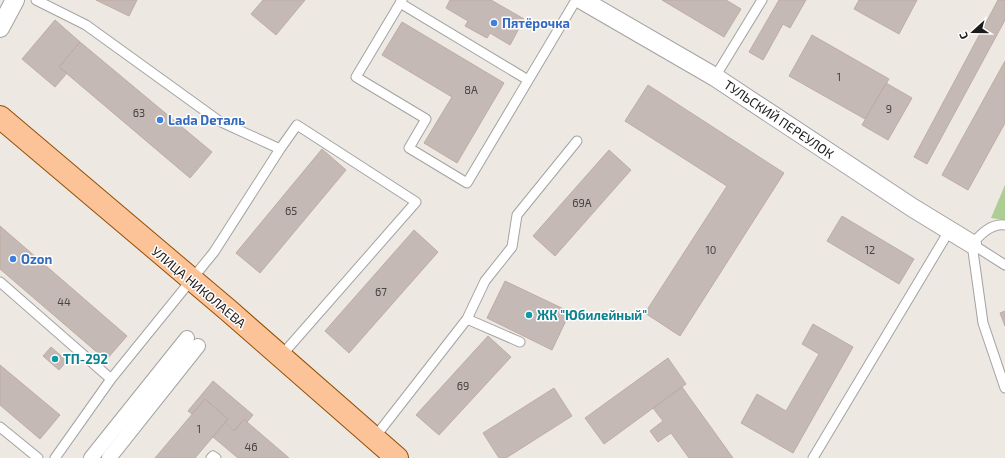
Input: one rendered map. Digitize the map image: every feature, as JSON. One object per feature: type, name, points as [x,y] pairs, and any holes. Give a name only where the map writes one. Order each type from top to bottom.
[{"type":"main road","name":"УЛИЦА НИКОЛАЕВА","points":[[0,117],[281,356],[396,458]]},
{"type":"street","points":[[0,28],[15,0]]},
{"type":"street","name":"ТУЛЬСКИЙ ПЕРЕУЛОК","points":[[582,0],[715,77],[949,231],[972,244]]},
{"type":"street","points":[[91,458],[192,342],[108,458]]},
{"type":"lane","points":[[36,0],[86,25],[219,121],[280,149]]},
{"type":"lane","points":[[528,80],[401,2],[356,77],[426,119],[409,148],[467,183],[576,0]]},
{"type":"lane","points":[[715,77],[762,0]]},
{"type":"lane","points":[[55,458],[111,379],[214,252],[296,125],[416,202],[281,356]]},
{"type":"lane","points":[[374,437],[467,319],[485,281],[512,247],[517,215],[577,141]]},
{"type":"lane","points":[[972,244],[984,232],[1001,224],[1005,225]]},
{"type":"lane","points":[[813,458],[949,231]]},
{"type":"lane","points":[[972,244],[1005,265]]},
{"type":"lane","points":[[972,244],[983,323],[1005,388]]},
{"type":"lane","points":[[0,282],[111,379]]},
{"type":"lane","points":[[467,319],[520,342]]},
{"type":"lane","points":[[0,427],[38,458]]},
{"type":"lane","points":[[211,458],[213,456],[216,458]]},
{"type":"green space","points":[[1005,185],[1005,220],[991,218]]},
{"type":"building","points":[[96,0],[137,0],[129,16]]},
{"type":"building","points":[[263,0],[305,0],[276,35],[251,14]]},
{"type":"building","name":"Пятёрочка","points":[[450,0],[491,0],[524,19],[510,45],[490,33],[487,38],[465,26],[468,21],[446,8]]},
{"type":"building","points":[[662,0],[726,0],[741,9],[724,37]]},
{"type":"building","points":[[779,0],[806,0],[790,28],[783,24],[763,60],[749,52]]},
{"type":"building","points":[[859,0],[917,0],[899,34],[854,9]]},
{"type":"building","points":[[998,0],[1005,0],[1005,20],[927,164],[914,157]]},
{"type":"building","points":[[55,20],[80,42],[59,67],[67,73],[55,87],[22,59]]},
{"type":"building","points":[[402,22],[504,83],[457,163],[424,143],[452,97],[382,55]]},
{"type":"building","points":[[812,35],[889,79],[865,119],[789,76]]},
{"type":"building","points":[[80,42],[212,152],[190,178],[59,67]]},
{"type":"building","points":[[1005,61],[1005,123],[968,190],[942,175]]},
{"type":"building","points":[[886,83],[912,98],[888,140],[862,125]]},
{"type":"building","points":[[648,85],[784,173],[680,336],[645,313],[727,186],[625,121]]},
{"type":"building","points":[[322,149],[346,170],[260,273],[236,253]]},
{"type":"building","points":[[609,150],[631,170],[555,256],[533,236]]},
{"type":"building","points":[[842,216],[914,259],[899,284],[827,241]]},
{"type":"building","points":[[0,226],[127,336],[106,360],[0,269]]},
{"type":"building","points":[[414,230],[438,252],[349,353],[325,331]]},
{"type":"building","name":"ЖК \"Юбилейный\"","points":[[505,281],[570,312],[552,350],[487,318]]},
{"type":"building","points":[[1005,311],[1005,326],[1000,313]]},
{"type":"building","points":[[813,324],[853,347],[793,453],[741,423],[757,394],[786,411],[819,354],[802,344]]},
{"type":"building","points":[[488,336],[511,357],[439,435],[416,415]]},
{"type":"building","name":"ТП-292","points":[[51,347],[67,361],[59,370],[43,356]]},
{"type":"building","points":[[668,358],[686,384],[604,444],[585,418]]},
{"type":"building","points":[[0,365],[60,415],[40,439],[0,405]]},
{"type":"building","points":[[213,381],[253,415],[247,422],[244,419],[234,431],[225,422],[228,419],[205,399],[192,414],[188,411]]},
{"type":"building","points":[[682,387],[733,458],[689,458],[671,433],[658,442],[650,431],[663,421],[653,408]]},
{"type":"building","points":[[554,388],[572,416],[506,458],[499,458],[483,433]]},
{"type":"building","points":[[205,399],[228,419],[195,458],[155,458]]},
{"type":"building","points":[[244,419],[289,458],[238,458],[213,437],[225,422],[234,431]]},
{"type":"place","name":"Пятёрочка","points":[[494,23]]},
{"type":"place","name":"Lada Dеталь","points":[[160,120]]},
{"type":"place","name":"Ozon","points":[[13,259]]},
{"type":"place","name":"ЖК \"Юбилейный\"","points":[[529,315]]},
{"type":"place","name":"ТП-292","points":[[55,359]]}]
